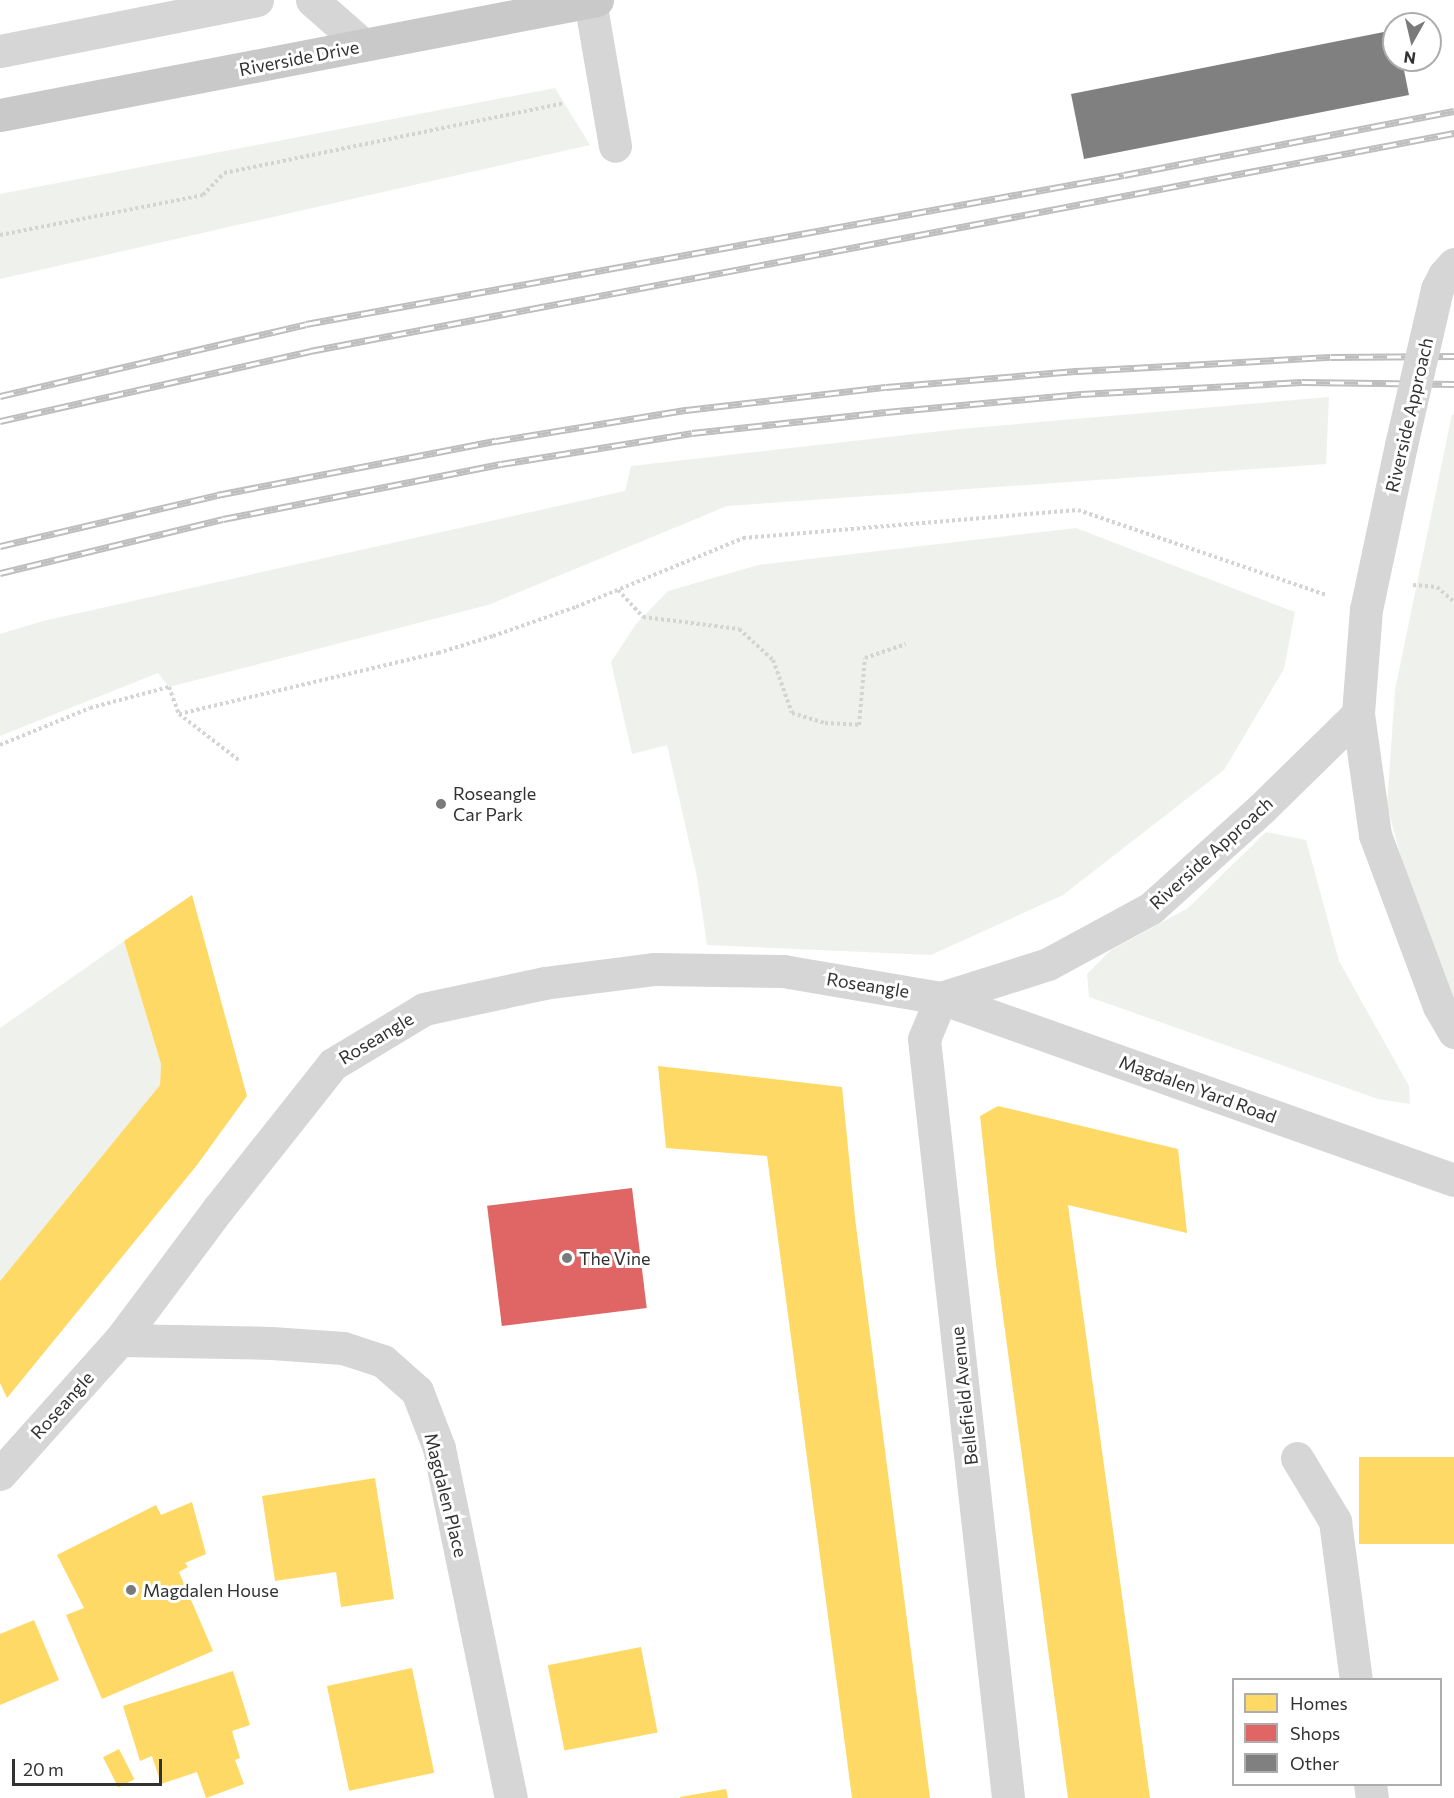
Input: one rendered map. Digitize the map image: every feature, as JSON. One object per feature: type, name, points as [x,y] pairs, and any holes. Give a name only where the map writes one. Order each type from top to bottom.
[{"type":"main road","name":"Riverside Drive","points":[[0,115],[594,1]]},
{"type":"street","points":[[0,51],[257,0]]},
{"type":"street","points":[[312,0],[363,45]]},
{"type":"street","points":[[594,1],[615,146]]},
{"type":"street","name":"Riverside Approach","points":[[1446,277],[1401,445],[1366,609],[1358,714],[1375,835],[1439,1006],[1454,1032]]},
{"type":"street","name":"Riverside Approach","points":[[941,998],[1048,964],[1151,908],[1262,808],[1358,714]]},
{"type":"street","name":"Roseangle","points":[[0,1474],[120,1340],[218,1209],[333,1064],[424,1009],[544,983],[655,969],[783,971],[941,998]]},
{"type":"street","name":"Magdalen Yard Road","points":[[941,998],[1454,1180]]},
{"type":"street","name":"Bellefield Avenue","points":[[941,998],[924,1039],[1008,1798]]},
{"type":"street","name":"Magdalen Place","points":[[120,1340],[271,1343],[343,1348],[383,1361],[417,1391],[438,1448],[511,1798]]},
{"type":"street","points":[[1297,1458],[1335,1521],[1356,1678]]},
{"type":"path","points":[[0,235],[203,195],[224,173],[606,94]]},
{"type":"path","points":[[179,714],[438,653],[576,608],[743,538],[1078,510],[1366,609]]},
{"type":"path","points":[[618,590],[643,617],[739,629],[773,660],[792,713],[825,723],[859,725],[865,658],[906,644]]},
{"type":"path","points":[[0,745],[90,708],[169,687],[179,714],[241,762]]},
{"type":"shaded area","points":[[555,88],[590,145],[0,279],[0,194]]},
{"type":"shaded area","points":[[1329,397],[1326,464],[727,506],[488,605],[169,687],[158,673],[0,736],[0,634],[43,621],[625,491],[631,466],[959,429]]},
{"type":"shaded area","points":[[1452,414],[1454,415],[1454,1008],[1422,934],[1387,806],[1395,690]]},
{"type":"shaded area","points":[[1076,528],[1295,612],[1284,669],[1224,770],[1063,895],[931,955],[707,945],[697,877],[667,745],[632,754],[611,662],[636,624],[668,591],[758,565]]},
{"type":"shaded area","points":[[1266,832],[1306,840],[1339,961],[1409,1086],[1410,1104],[1378,1099],[1089,997],[1087,974],[1111,950],[1188,908]]},
{"type":"shaded area","points":[[124,941],[161,1064],[160,1085],[0,1281],[0,1028]]},
{"type":"building: Homes","points":[[192,895],[247,1096],[197,1165],[7,1398],[0,1383],[0,1281],[160,1085],[161,1064],[124,941]]},
{"type":"building: Homes","points":[[658,1066],[842,1087],[855,1218],[930,1798],[852,1798],[767,1156],[666,1148]]},
{"type":"building: Homes","points":[[998,1106],[1178,1149],[1187,1233],[1068,1205],[1150,1798],[1068,1798],[996,1264],[980,1116]]},
{"type":"building: Homes","points":[[1359,1457],[1454,1457],[1454,1544],[1359,1544]]},
{"type":"building: Homes","points":[[375,1478],[394,1599],[341,1607],[336,1572],[275,1581],[262,1496]]},
{"type":"building: Homes","name":"Magdalen House","points":[[192,1502],[206,1554],[185,1563],[188,1567],[179,1572],[213,1651],[102,1699],[66,1615],[84,1608],[57,1555],[156,1505],[161,1515]]},
{"type":"building: Homes","points":[[34,1620],[59,1680],[0,1705],[0,1634]]},
{"type":"building: Homes","points":[[641,1647],[658,1732],[564,1751],[548,1665]]},
{"type":"building: Homes","points":[[412,1668],[434,1773],[349,1791],[327,1686]]},
{"type":"building: Homes","points":[[233,1671],[250,1725],[232,1731],[240,1758],[235,1760],[244,1784],[206,1798],[197,1772],[161,1784],[152,1756],[140,1761],[123,1706]]},
{"type":"building: Homes","points":[[119,1749],[134,1779],[118,1787],[103,1757]]},
{"type":"building: Homes","points":[[726,1789],[728,1798],[680,1798],[680,1797]]},
{"type":"building: Shops","name":"The Vine","points":[[632,1188],[647,1308],[502,1326],[487,1206]]},
{"type":"building: Other","points":[[1382,32],[1382,72],[1404,72],[1409,95],[1084,159],[1071,94]]},
{"type":"railway","points":[[0,396],[306,324],[1124,175],[1454,111]]},
{"type":"railway","points":[[0,421],[310,351],[1454,133]]},
{"type":"railway","points":[[0,546],[217,495],[496,441],[686,410],[886,387],[1078,371],[1331,357],[1454,356]]},
{"type":"railway","points":[[0,573],[223,519],[501,464],[692,433],[1081,394],[1302,382],[1454,384]]},
{"type":"place","name":"Roseangle Car Park","points":[[441,804]]},
{"type":"place","name":"The Vine","points":[[567,1258]]},
{"type":"place","name":"Magdalen House","points":[[131,1590]]}]
